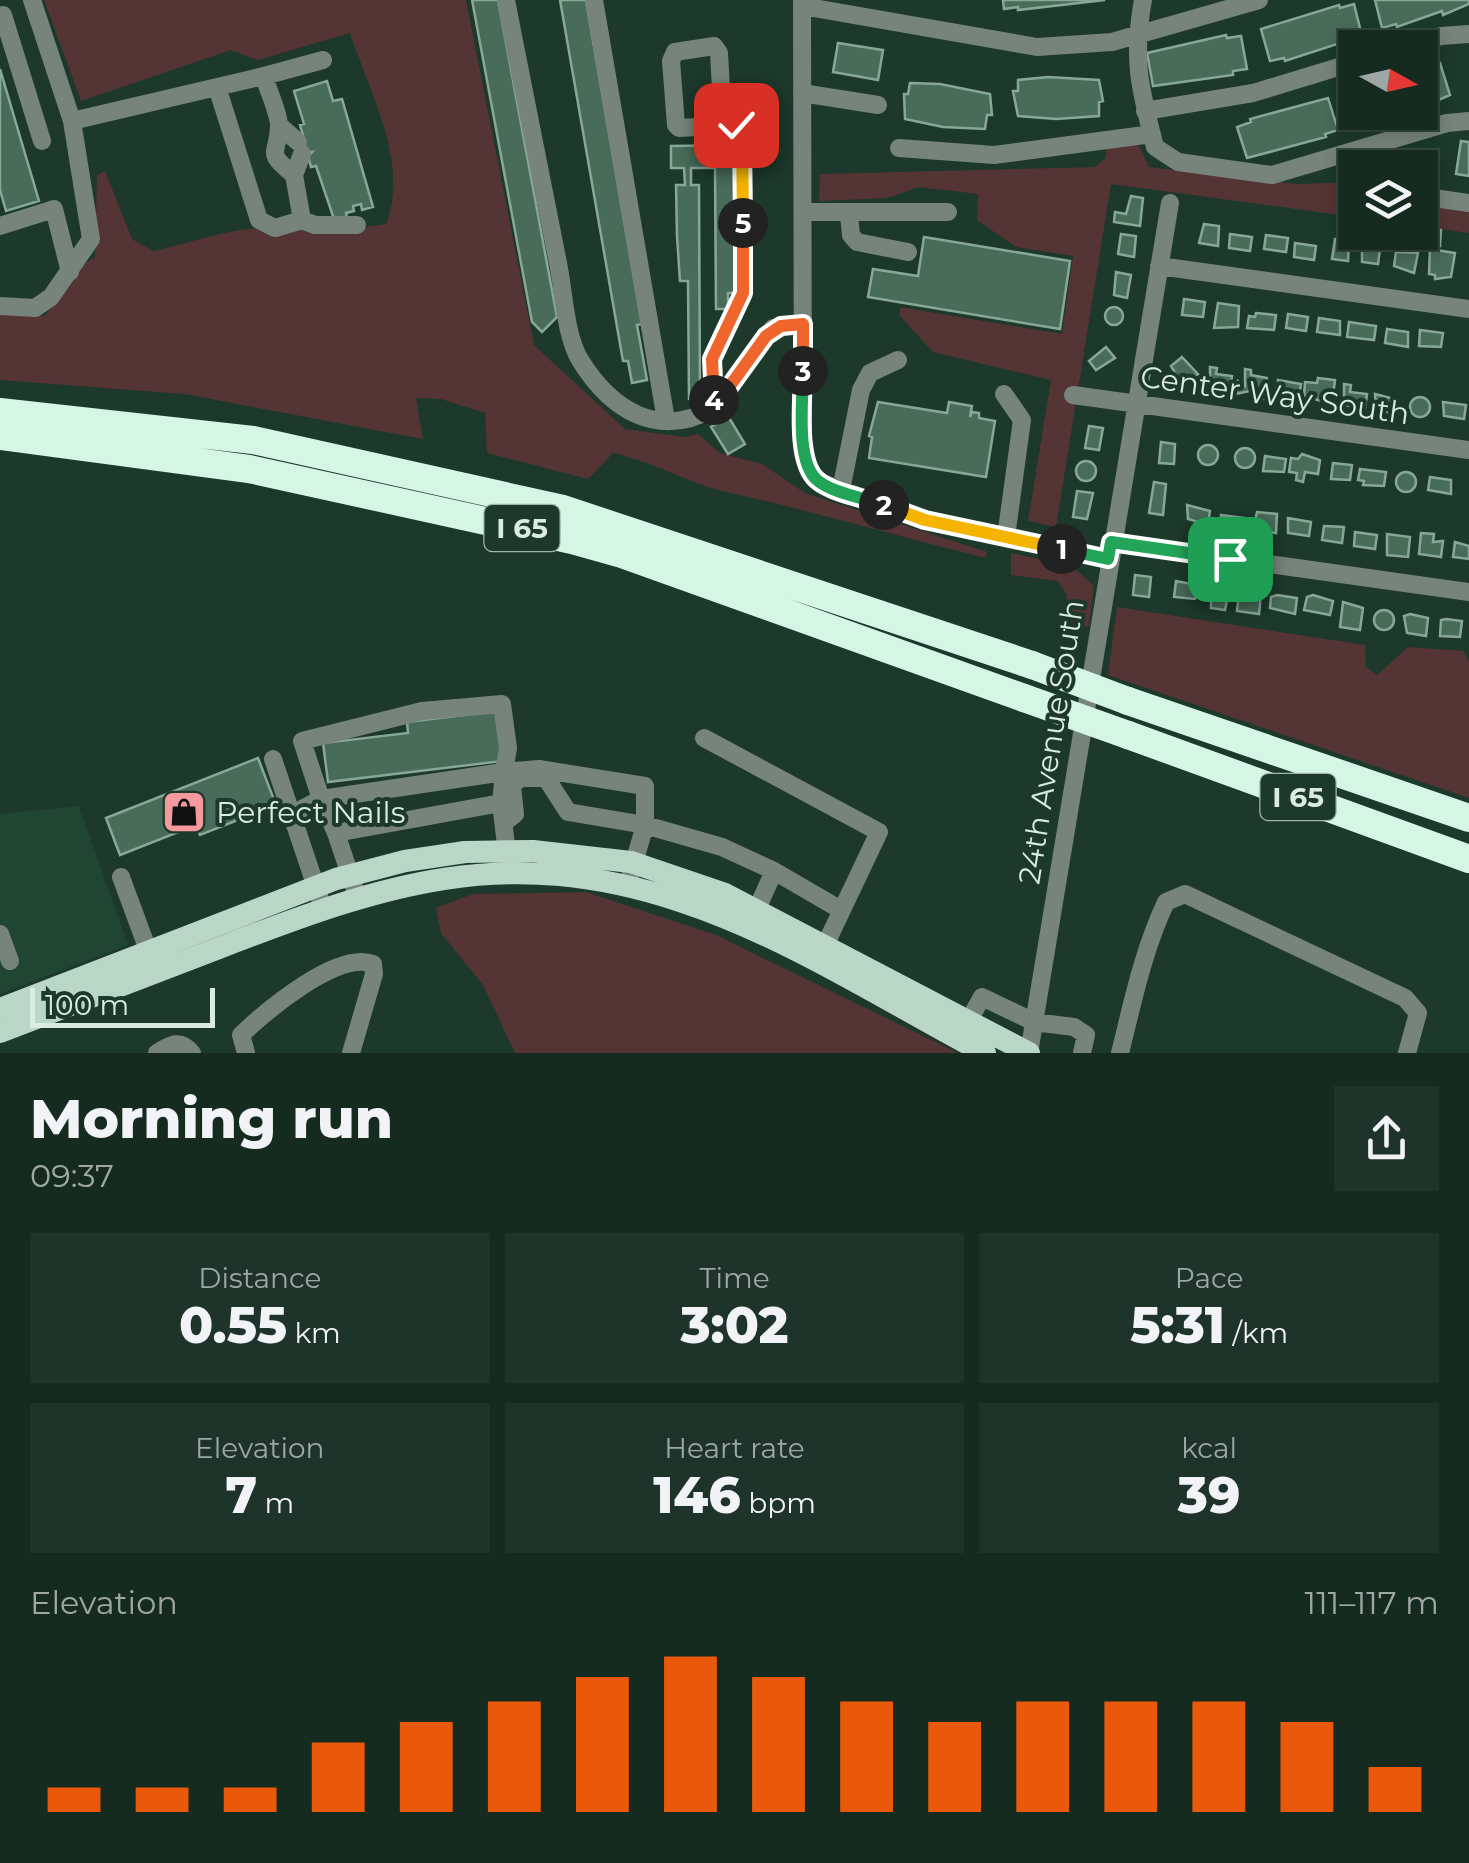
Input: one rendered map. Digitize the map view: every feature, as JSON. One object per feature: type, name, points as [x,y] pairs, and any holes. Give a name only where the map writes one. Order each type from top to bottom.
[{"type":"highway","name":"I 65","points":[[0,412],[253,440],[530,501],[775,578],[1469,818]]},
{"type":"highway","name":"I 65","points":[[0,436],[249,469],[622,554],[1469,859]]},
{"type":"main road","points":[[0,1009],[323,909],[354,886],[405,861],[465,852],[752,920]]},
{"type":"main road","points":[[508,862],[634,863],[697,883],[752,920],[989,1044],[1029,1053]]},
{"type":"main road","points":[[0,1032],[316,886],[354,886]]},
{"type":"main road","points":[[821,955],[968,1022],[989,1044]]},
{"type":"street","points":[[506,0],[578,358],[613,403],[645,418],[666,420],[683,419],[714,408],[766,336],[781,326],[803,324]]},
{"type":"street","points":[[594,0],[666,420]]},
{"type":"street","points":[[1143,0],[1135,52],[1155,147],[1178,162],[1272,175],[1338,163]]},
{"type":"street","points":[[1259,0],[1229,4],[1112,42],[1037,47],[802,3],[803,452],[809,471],[819,482],[925,520],[1006,537],[1469,592]]},
{"type":"street","points":[[0,306],[35,308],[51,298],[91,239],[72,121],[33,3],[2,16],[42,141]]},
{"type":"street","points":[[1438,37],[1469,34]]},
{"type":"street","points":[[714,408],[712,359],[740,302],[744,284],[742,136],[736,125],[722,107],[719,53],[714,46],[675,52],[671,60],[676,125],[736,125]]},
{"type":"street","points":[[72,121],[323,60]]},
{"type":"street","points":[[1145,111],[1252,93],[1338,67]]},
{"type":"street","points":[[264,76],[279,125],[300,148],[294,174],[302,220]]},
{"type":"street","points":[[217,87],[259,220],[275,228],[302,220],[316,225],[357,226]]},
{"type":"street","points":[[802,93],[878,106]]},
{"type":"street","points":[[1381,150],[1447,123],[1469,121]]},
{"type":"street","points":[[279,125],[272,150],[275,160],[294,174]]},
{"type":"street","points":[[899,148],[994,155],[1152,134]]},
{"type":"street","points":[[1438,199],[1469,203]]},
{"type":"street","name":"24th Avenue South","points":[[1029,1053],[1170,203]]},
{"type":"street","points":[[0,226],[54,209],[70,272]]},
{"type":"street","points":[[803,212],[948,212]]},
{"type":"street","points":[[849,215],[852,236],[857,242],[908,252]]},
{"type":"street","points":[[1159,266],[1469,309]]},
{"type":"street","points":[[842,490],[861,390],[870,374],[898,360]]},
{"type":"street","points":[[1004,394],[1022,420],[1006,537]]},
{"type":"street","name":"Center Way South","points":[[1072,395],[1469,450]]},
{"type":"street","points":[[354,886],[302,741],[422,711],[502,704],[508,748],[501,803],[508,862]]},
{"type":"street","points":[[704,738],[879,832],[821,955]]},
{"type":"street","points":[[273,759],[323,909]]},
{"type":"street","points":[[291,815],[322,799],[539,769],[646,786],[645,825],[627,888]]},
{"type":"street","points":[[568,812],[571,773]]},
{"type":"street","points":[[504,823],[514,814],[512,786],[520,778],[546,778],[568,812],[645,825],[722,847],[774,871],[841,910]]},
{"type":"street","points":[[336,833],[501,803]]},
{"type":"street","points":[[752,920],[774,871]]},
{"type":"street","points":[[121,877],[152,962]]},
{"type":"street","points":[[1120,1053],[1138,972],[1158,919],[1166,902],[1185,894],[1405,998],[1418,1013],[1407,1053]]},
{"type":"street","points":[[0,934],[10,961]]},
{"type":"street","points":[[246,1053],[240,1035],[268,1010],[330,970],[366,961],[374,964],[374,974],[351,1053]]},
{"type":"street","points":[[968,1022],[982,997],[1034,1022],[1079,1028],[1086,1035],[1082,1053]]},
{"type":"street","points":[[989,1044],[1006,1008]]},
{"type":"street","points":[[157,1053],[172,1044],[180,1044],[192,1053]]},
{"type":"shaded area","points":[[44,0],[466,0],[534,345],[625,429],[684,437],[698,434],[720,453],[762,464],[805,493],[987,552],[985,558],[715,489],[613,453],[588,479],[487,453],[485,413],[441,399],[416,398],[423,439],[184,394],[0,380],[0,313],[45,316],[74,270],[95,257],[97,175],[105,171],[132,239],[153,251],[248,229],[339,229],[386,224],[392,201],[393,177],[384,127],[350,33],[258,60],[231,50],[81,101]]},
{"type":"shaded area","points":[[1137,142],[1149,167],[1297,184],[1338,183],[1338,215],[1111,184],[1056,527],[1028,521],[1051,380],[933,352],[900,316],[900,307],[1062,334],[1073,256],[1016,247],[977,220],[978,194],[918,187],[888,198],[819,201],[820,174],[1095,167],[1105,159],[1107,145]]},
{"type":"shaded area","points":[[1438,205],[1469,209],[1469,233],[1438,229]]},
{"type":"shaded area","points":[[1011,553],[1072,566],[1094,586],[1089,626],[1080,628],[1065,618],[1067,595],[1058,581],[1011,575]]},
{"type":"shaded area","points":[[1117,607],[1365,645],[1366,667],[1377,675],[1408,647],[1463,651],[1469,661],[1469,798],[1108,675]]},
{"type":"shaded area","points":[[79,806],[128,945],[0,994],[0,814]]},
{"type":"shaded area","points":[[586,892],[716,935],[958,1053],[515,1053],[483,985],[441,933],[436,908],[473,894]]},
{"type":"building","points":[[472,0],[498,0],[557,317],[542,332],[532,322]]},
{"type":"building","points":[[560,0],[586,0],[642,324],[637,325],[647,380],[632,383],[628,361],[623,361]]},
{"type":"building","points":[[1003,0],[1105,0],[1018,10],[1004,9]]},
{"type":"building","points":[[1375,0],[1469,0],[1469,4],[1443,15],[1442,11],[1397,27],[1396,24],[1382,28]]},
{"type":"building","points":[[1354,4],[1360,30],[1338,30],[1338,44],[1285,61],[1270,61],[1261,29],[1339,5],[1340,8]]},
{"type":"building","points":[[1226,35],[1241,36],[1247,69],[1233,71],[1233,75],[1153,86],[1147,53]]},
{"type":"building","points":[[838,43],[883,50],[878,80],[833,72]]},
{"type":"building","points":[[1438,63],[1450,95],[1438,100]]},
{"type":"building","points":[[0,69],[39,201],[6,211],[0,190]]},
{"type":"building","points":[[1018,80],[1099,80],[1103,101],[1099,102],[1099,116],[1018,116],[1013,91],[1018,91]]},
{"type":"building","points":[[327,81],[333,101],[342,99],[373,207],[362,210],[361,204],[353,206],[354,211],[346,213],[347,218],[335,222],[316,166],[311,167],[308,156],[312,152],[297,155],[304,139],[300,125],[304,124],[294,91]]},
{"type":"building","points":[[910,83],[940,84],[990,94],[992,115],[987,115],[985,129],[943,127],[905,119],[904,94],[908,94]]},
{"type":"building","points":[[1328,98],[1338,130],[1325,134],[1326,137],[1247,158],[1237,127],[1251,122],[1250,119]]},
{"type":"building","points":[[1461,141],[1469,142],[1469,176],[1456,174]]},
{"type":"building","points":[[738,145],[739,293],[728,293],[728,309],[716,309],[715,168],[691,168],[691,185],[699,185],[700,399],[689,399],[688,281],[680,281],[677,236],[676,185],[685,185],[684,168],[671,168],[671,146]]},
{"type":"building","points":[[1131,196],[1143,198],[1140,226],[1114,222],[1115,212],[1126,214]]},
{"type":"building","points":[[1204,224],[1219,226],[1218,246],[1199,243]]},
{"type":"building","points":[[1121,234],[1136,236],[1134,257],[1118,254]]},
{"type":"building","points":[[1230,234],[1252,237],[1250,251],[1229,248]]},
{"type":"building","points":[[1266,235],[1288,238],[1286,252],[1264,249]]},
{"type":"building","points":[[924,237],[1070,261],[1060,329],[868,297],[873,269],[918,276]]},
{"type":"building","points":[[1338,239],[1338,250],[1349,250],[1348,261],[1332,259]]},
{"type":"building","points":[[1295,243],[1316,246],[1314,260],[1294,257]]},
{"type":"building","points":[[1362,250],[1380,250],[1378,264],[1362,262]]},
{"type":"building","points":[[1430,250],[1455,253],[1451,277],[1435,279],[1435,275],[1429,274]]},
{"type":"building","points":[[1396,252],[1418,253],[1414,273],[1394,266]]},
{"type":"building","points":[[1116,272],[1131,275],[1127,298],[1114,295]]},
{"type":"building","points":[[1184,299],[1205,302],[1203,317],[1182,315]]},
{"type":"building","points":[[1218,303],[1239,306],[1238,327],[1214,328]]},
{"type":"building","points":[[1114,307],[1121,309],[1121,323],[1114,325],[1107,323],[1105,316],[1107,309]]},
{"type":"building","points":[[1256,313],[1276,315],[1274,330],[1247,328],[1249,316],[1255,317]]},
{"type":"building","points":[[1288,314],[1308,317],[1306,331],[1286,328]]},
{"type":"building","points":[[1319,318],[1340,321],[1340,335],[1317,332]]},
{"type":"building","points":[[1349,322],[1376,326],[1374,340],[1347,337]]},
{"type":"building","points":[[1387,329],[1408,332],[1408,347],[1385,343]]},
{"type":"building","points":[[1420,330],[1443,333],[1441,347],[1419,346]]},
{"type":"building","points":[[1106,347],[1115,358],[1096,370],[1089,361]]},
{"type":"building","points":[[1182,357],[1198,374],[1183,386],[1171,366]]},
{"type":"building","points":[[1210,367],[1217,368],[1216,374],[1232,376],[1230,390],[1210,388]]},
{"type":"building","points":[[1245,369],[1251,370],[1251,375],[1267,378],[1264,399],[1253,398],[1254,390],[1236,394],[1238,381],[1245,386]]},
{"type":"building","points":[[1318,378],[1335,380],[1332,404],[1304,396],[1305,382],[1317,383]]},
{"type":"building","points":[[1278,380],[1301,384],[1299,398],[1278,395]]},
{"type":"building","points":[[1344,384],[1351,385],[1350,392],[1367,394],[1365,408],[1344,405]]},
{"type":"building","points":[[1375,394],[1398,400],[1397,413],[1376,411]]},
{"type":"building","points":[[1420,397],[1430,407],[1420,417],[1410,407]]},
{"type":"building","points":[[878,402],[947,413],[949,402],[972,406],[970,417],[972,412],[979,413],[979,418],[995,421],[986,477],[869,458],[869,436]]},
{"type":"building","points":[[1443,402],[1466,405],[1464,419],[1444,416]]},
{"type":"building","points":[[728,416],[745,444],[728,454],[711,427]]},
{"type":"building","points":[[1089,426],[1103,428],[1099,450],[1085,448]]},
{"type":"building","points":[[1161,442],[1175,444],[1174,464],[1159,463]]},
{"type":"building","points":[[1208,445],[1218,455],[1208,465],[1198,455]]},
{"type":"building","points":[[1245,448],[1255,458],[1245,468],[1235,458]]},
{"type":"building","points":[[1302,454],[1320,460],[1318,474],[1305,472],[1303,482],[1296,480],[1297,473],[1289,472],[1291,458],[1298,459]]},
{"type":"building","points":[[1265,456],[1286,459],[1284,472],[1263,471]]},
{"type":"building","points":[[1086,461],[1096,471],[1086,481],[1076,471]]},
{"type":"building","points":[[1333,463],[1352,465],[1350,480],[1331,479]]},
{"type":"building","points":[[1360,469],[1386,472],[1384,486],[1363,485],[1364,481],[1358,480]]},
{"type":"building","points":[[1406,472],[1416,482],[1406,492],[1396,482]]},
{"type":"building","points":[[1430,477],[1451,480],[1451,494],[1428,490]]},
{"type":"building","points":[[1154,482],[1166,484],[1163,515],[1149,513]]},
{"type":"building","points":[[1077,491],[1093,493],[1087,519],[1073,517]]},
{"type":"building","points":[[1187,505],[1210,511],[1208,525],[1188,519]]},
{"type":"building","points":[[1257,512],[1277,514],[1276,533],[1253,530]]},
{"type":"building","points":[[1221,515],[1245,518],[1243,531],[1222,528]]},
{"type":"building","points":[[1288,518],[1311,522],[1309,536],[1288,533]]},
{"type":"building","points":[[1324,526],[1344,527],[1342,543],[1322,540]]},
{"type":"building","points":[[1355,532],[1377,535],[1375,549],[1354,546]]},
{"type":"building","points":[[1421,533],[1434,534],[1433,542],[1443,541],[1441,557],[1419,554]]},
{"type":"building","points":[[1387,534],[1410,537],[1408,557],[1387,555]]},
{"type":"building","points":[[1455,542],[1469,546],[1469,559],[1453,557]]},
{"type":"building","points":[[1135,575],[1151,577],[1149,597],[1133,595]]},
{"type":"building","points":[[1176,581],[1197,585],[1195,599],[1174,597]]},
{"type":"building","points":[[1211,588],[1229,590],[1225,610],[1211,608]]},
{"type":"building","points":[[1239,591],[1261,594],[1259,614],[1237,611]]},
{"type":"building","points":[[1271,597],[1297,598],[1295,614],[1270,608]]},
{"type":"building","points":[[1307,597],[1333,601],[1330,615],[1304,610]]},
{"type":"building","points":[[1343,602],[1363,608],[1360,630],[1340,627]]},
{"type":"building","points":[[1380,610],[1388,610],[1394,620],[1388,630],[1380,630],[1374,624],[1374,616]]},
{"type":"building","points":[[1404,616],[1428,618],[1426,636],[1407,633]]},
{"type":"building","points":[[1441,620],[1462,621],[1460,637],[1440,636]]},
{"type":"building","points":[[497,711],[503,761],[328,782],[323,743],[408,733],[407,722]]},
{"type":"building","points":[[258,758],[276,805],[200,835],[196,825],[120,855],[106,818]]},
{"type":"place","name":"Perfect Nails","points":[[184,812]]},
{"type":"route","points":[[736,125],[742,136],[744,284],[740,302],[716,344],[712,359],[714,408],[774,328],[803,324],[803,452],[809,471],[819,482],[925,520],[1108,559],[1111,542],[1230,559]]}]
